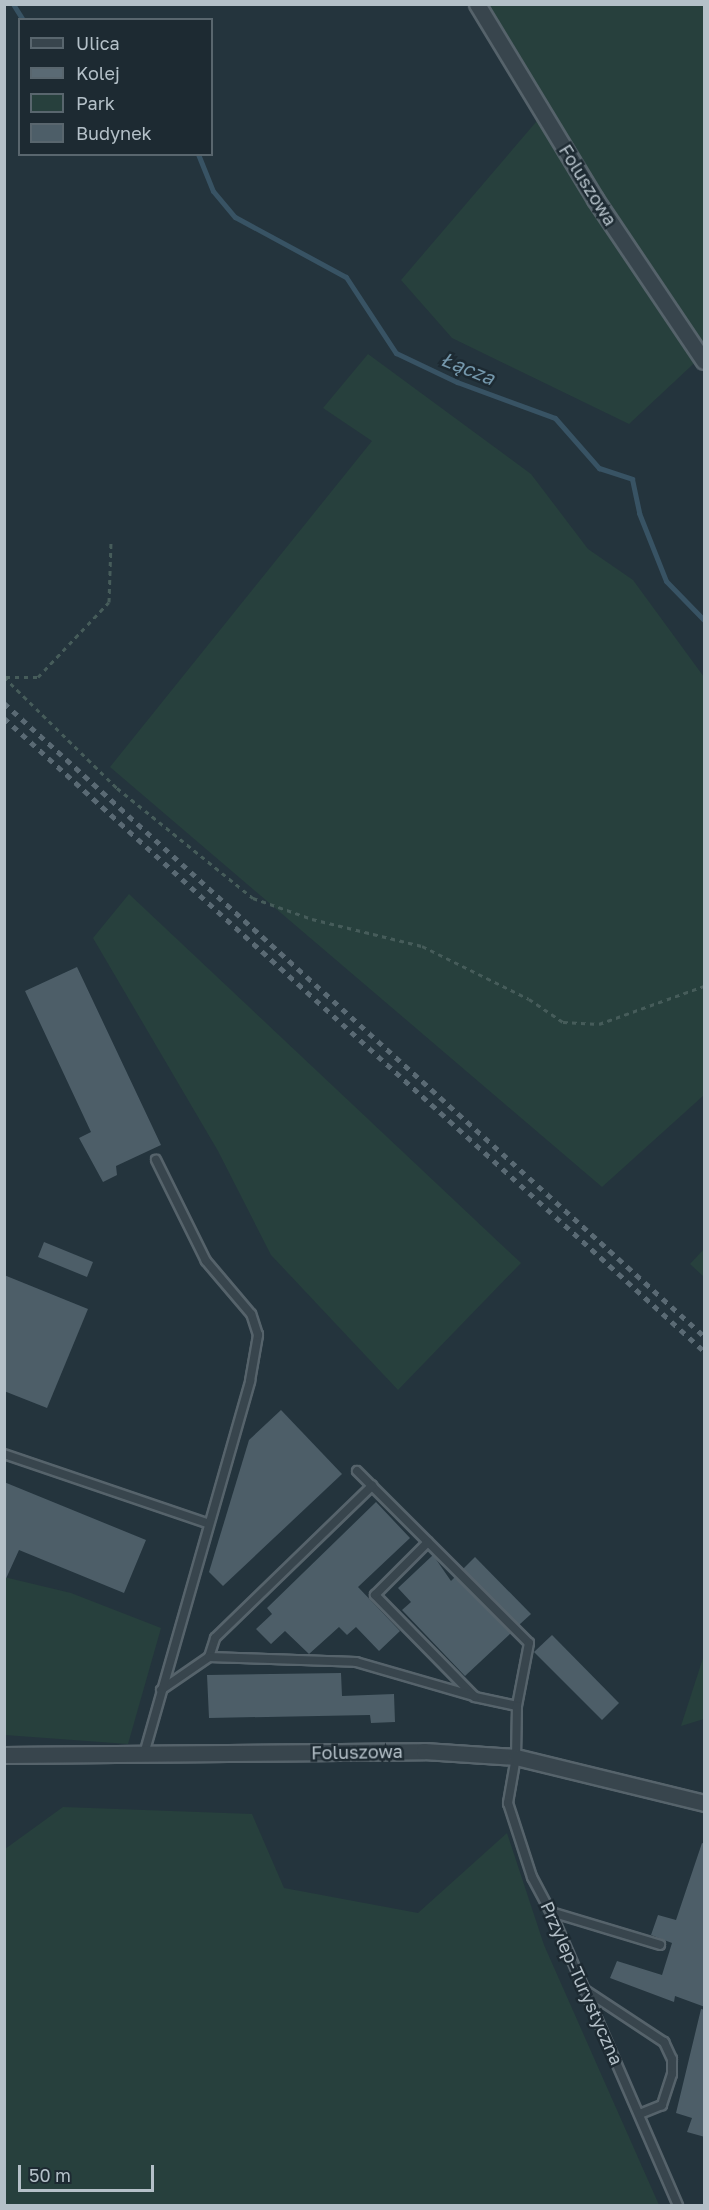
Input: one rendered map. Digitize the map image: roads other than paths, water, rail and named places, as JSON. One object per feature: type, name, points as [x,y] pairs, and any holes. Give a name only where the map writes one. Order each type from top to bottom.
[{"type":"street","name":"Foluszowa","points":[[477,4],[595,199],[705,361]]},
{"type":"street","name":"Foluszowa","points":[[4,1755],[424,1751],[516,1757],[705,1803]]},
{"type":"lane","points":[[144,1754],[207,1523],[250,1381],[258,1335],[251,1314],[206,1261],[156,1160]]},
{"type":"lane","points":[[4,1454],[207,1523]]},
{"type":"lane","points":[[357,1471],[428,1542],[375,1595],[475,1696]]},
{"type":"lane","points":[[209,1657],[215,1638],[372,1486]]},
{"type":"lane","name":"Przylep-Turystyczna","points":[[428,1542],[529,1643],[517,1706],[516,1757],[508,1803],[532,1877],[551,1912],[678,2205]]},
{"type":"lane","points":[[161,1690],[209,1657],[356,1662],[517,1706]]},
{"type":"lane","points":[[551,1912],[660,1945]]},
{"type":"lane","points":[[583,1989],[664,2042],[672,2059],[672,2074],[662,2105],[640,2114]]},
{"type":"waterway","name":"Łącza","points":[[13,4],[22,18]]},
{"type":"waterway","name":"Łącza","points":[[199,156],[213,191],[235,217],[346,277],[396,353],[457,382],[555,418],[599,468],[632,479],[639,513],[666,581],[704,620]]},
{"type":"railway","points":[[4,703],[704,1336]]},
{"type":"railway","points":[[4,718],[704,1351]]}]
